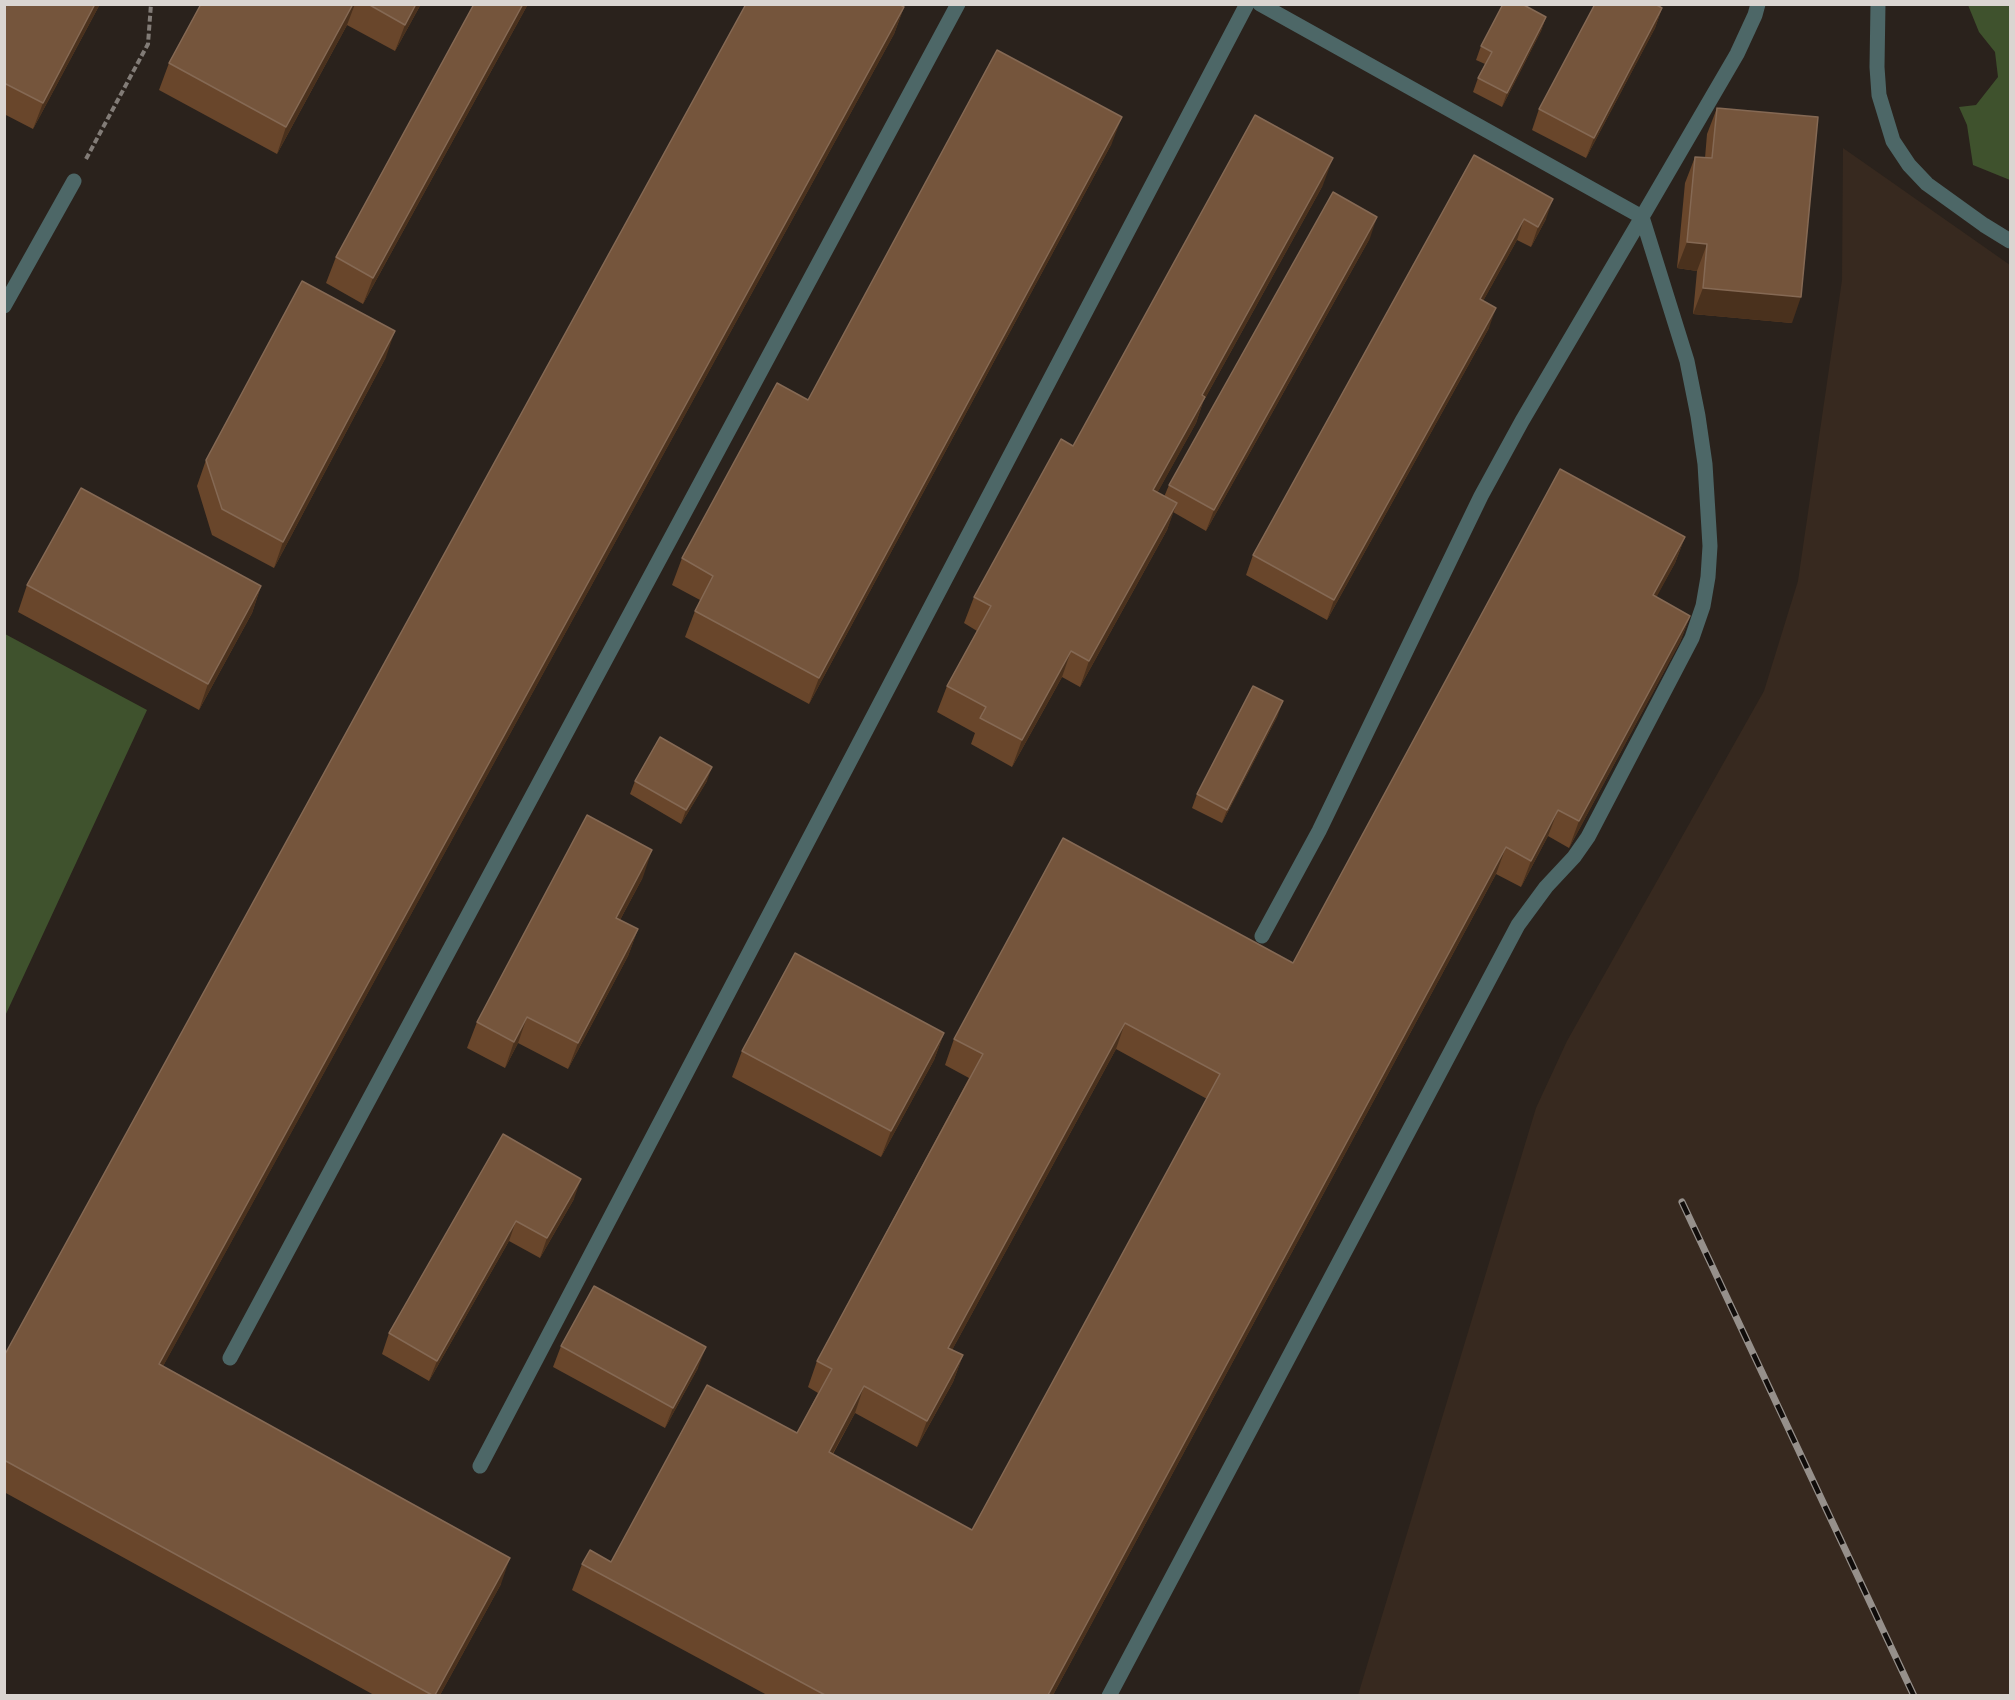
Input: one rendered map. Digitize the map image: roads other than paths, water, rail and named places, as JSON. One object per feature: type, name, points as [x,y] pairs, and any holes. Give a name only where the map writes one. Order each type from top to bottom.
[{"type":"street","points":[[230,1358],[958,4]]},
{"type":"street","points":[[480,1466],[1247,4]]},
{"type":"street","points":[[1109,1695],[1518,925],[1588,837],[1692,638],[1703,606],[1708,577],[1710,546],[1705,464],[1698,416],[1687,361],[1642,217],[1260,4]]},
{"type":"street","points":[[1262,936],[1329,811],[1481,496],[1522,421],[1737,54],[1752,23],[1758,4]]},
{"type":"street","points":[[1878,4],[1879,95],[1893,141],[1908,165],[1927,184],[2010,241]]},
{"type":"street","points":[[4,306],[74,181]]},
{"type":"railway","points":[[1682,1202],[1914,1696]]}]
